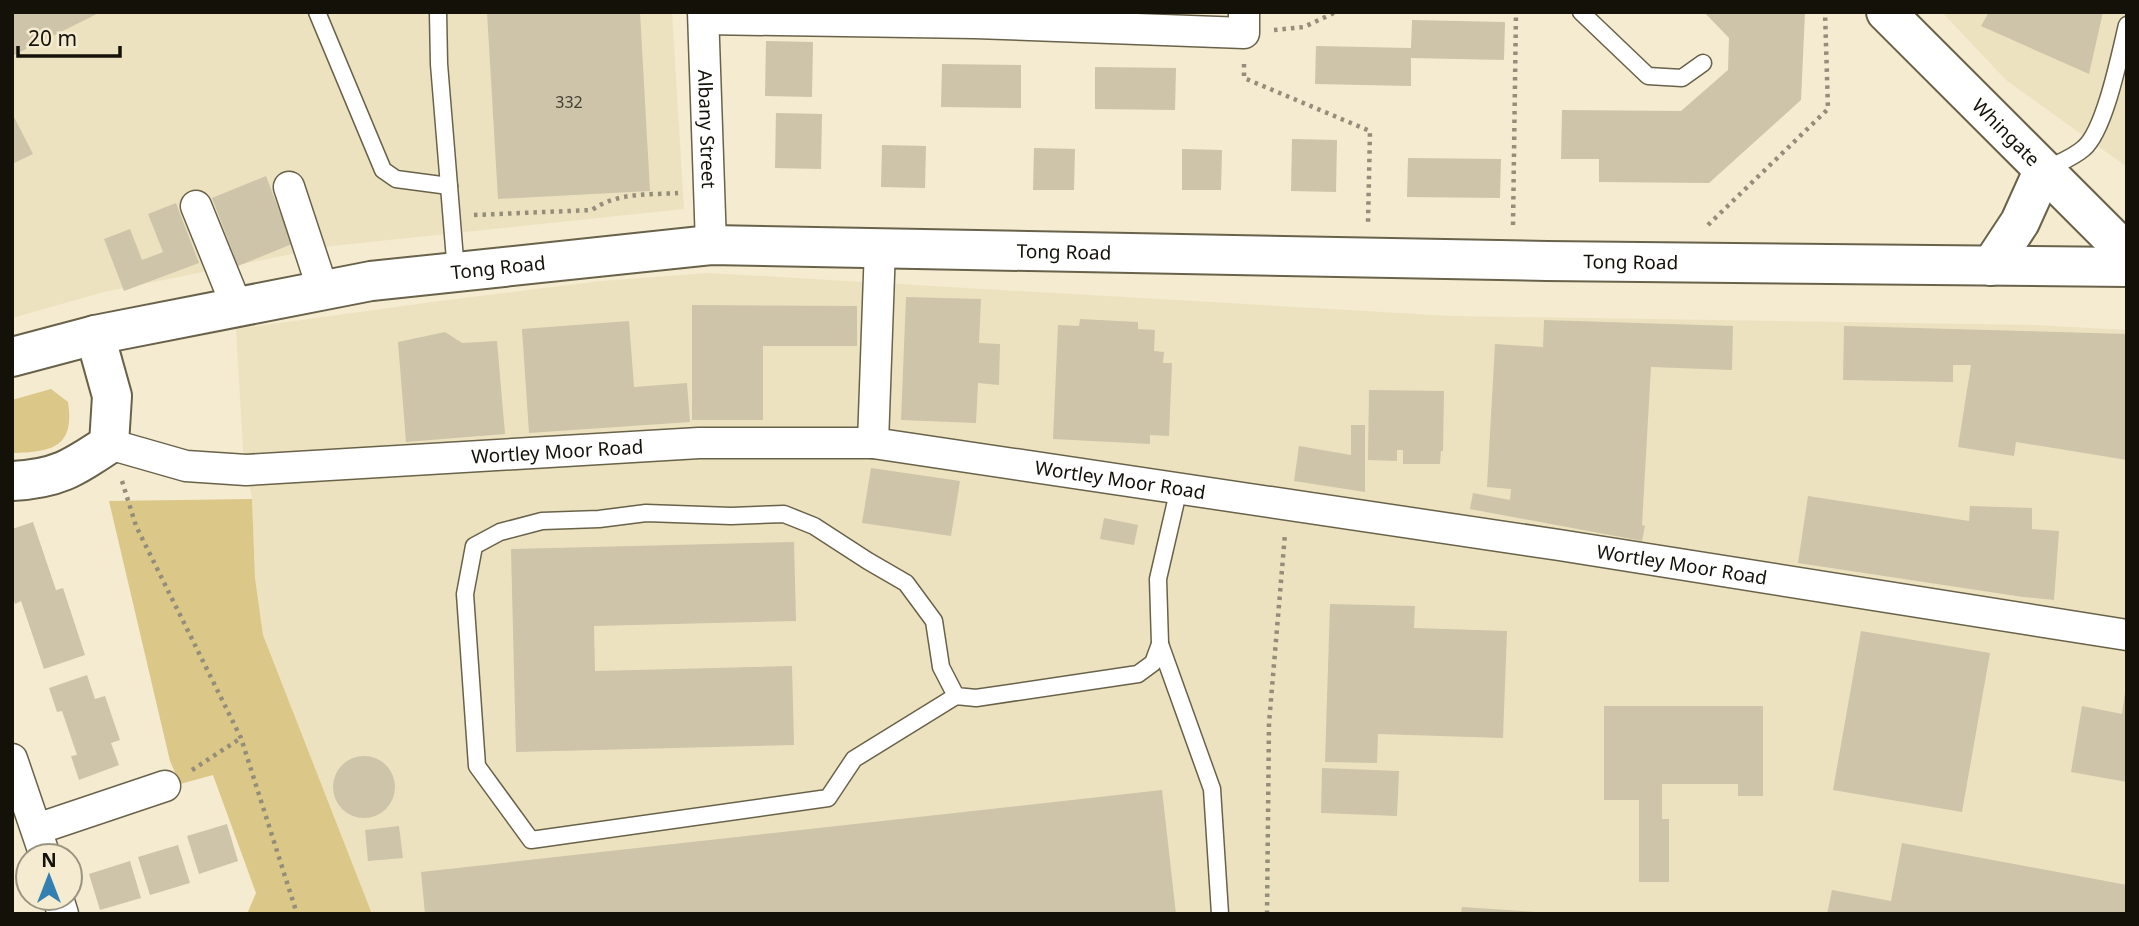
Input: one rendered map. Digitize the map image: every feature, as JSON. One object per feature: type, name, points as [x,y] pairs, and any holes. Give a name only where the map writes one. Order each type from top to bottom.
[{"type":"main road","name":"Whingate","points":[[1886,12],[2127,253]]},
{"type":"main road","points":[[1991,265],[2020,222],[2043,171]]},
{"type":"main road","name":"Tong Road","points":[[12,357],[95,335],[371,281],[711,245],[1367,258],[2127,267]]},
{"type":"main road","points":[[12,481],[39,479],[76,467],[109,444],[112,396],[95,335]]},
{"type":"street","points":[[703,16],[1244,23]]},
{"type":"street","name":"Albany Street","points":[[703,16],[711,245]]},
{"type":"street","points":[[289,187],[323,290]]},
{"type":"street","points":[[196,206],[237,307]]},
{"type":"street","points":[[873,443],[880,247]]},
{"type":"street","name":"Wortley Moor Road","points":[[109,444],[186,466],[246,470],[699,443],[873,443],[1559,545],[2127,635]]},
{"type":"street","points":[[12,759],[41,842]]},
{"type":"street","points":[[43,842],[166,786]]},
{"type":"lane","points":[[317,12],[383,170],[396,179],[449,186]]},
{"type":"lane","points":[[438,12],[439,64],[457,272]]},
{"type":"lane","points":[[1581,12],[1648,76],[1682,78],[1703,63]]},
{"type":"lane","points":[[2043,171],[2075,155],[2086,146],[2098,126],[2127,24]]},
{"type":"lane","points":[[1179,488],[1158,579],[1160,644],[1212,789],[1220,914]]},
{"type":"lane","points":[[956,696],[941,667],[934,621],[906,583],[814,526],[784,514],[731,516],[646,513],[599,519],[542,521],[500,532],[474,546],[465,594],[477,766],[531,840],[828,798],[854,759],[956,696],[976,698],[1138,674],[1153,663],[1160,644]]},
{"type":"path","points":[[1336,12],[1304,27],[1244,23],[1244,78],[1370,131],[1367,258]]},
{"type":"path","points":[[1512,260],[1516,12]]},
{"type":"path","points":[[1670,262],[1828,109],[1825,12]]},
{"type":"path","points":[[452,216],[592,210],[604,202],[626,196],[709,191]]},
{"type":"path","points":[[109,444],[136,526],[241,738],[297,914]]},
{"type":"path","points":[[1267,914],[1269,723],[1288,504]]},
{"type":"path","points":[[166,786],[241,738]]},
{"type":"shaded area","points":[[12,12],[672,12],[684,209],[332,246],[104,292],[12,318]]},
{"type":"shaded area","points":[[1942,12],[2127,12],[2127,167],[2006,80]]},
{"type":"shaded area","points":[[708,273],[1452,316],[2035,325],[2127,330],[2127,914],[372,914],[263,635],[255,578],[252,499],[243,450],[236,329],[601,281]]},
{"type":"shaded area","points":[[51,389],[68,402],[68,429],[64,438],[49,449],[12,453],[12,400]]},
{"type":"shaded area","points":[[252,499],[255,578],[263,635],[372,914],[247,914],[256,893],[213,775],[180,784],[170,761],[109,501]]},
{"type":"building","points":[[12,12],[101,12],[12,56]]},
{"type":"building","points":[[487,12],[640,12],[650,191],[498,199]]},
{"type":"building","points":[[1704,12],[1805,12],[1801,100],[1709,183],[1599,182],[1599,159],[1561,159],[1562,110],[1681,111],[1728,70],[1729,38]]},
{"type":"building","points":[[1989,12],[2103,12],[2089,74],[1981,26]]},
{"type":"building","points":[[1412,20],[1505,22],[1504,60],[1411,58],[1411,86],[1315,84],[1316,46],[1411,48]]},
{"type":"building","points":[[766,41],[813,42],[812,97],[765,96]]},
{"type":"building","points":[[942,64],[1021,65],[1021,108],[941,107]]},
{"type":"building","points":[[1095,67],[1176,68],[1175,110],[1095,109]]},
{"type":"building","points":[[12,113],[33,154],[12,164]]},
{"type":"building","points":[[776,113],[822,114],[821,169],[775,168]]},
{"type":"building","points":[[1292,139],[1337,140],[1336,192],[1291,191]]},
{"type":"building","points":[[882,145],[926,146],[925,188],[881,187]]},
{"type":"building","points":[[1034,148],[1075,149],[1074,190],[1033,190]]},
{"type":"building","points":[[1182,149],[1222,150],[1221,190],[1182,190]]},
{"type":"building","points":[[1408,158],[1501,159],[1500,198],[1407,197]]},
{"type":"building","points":[[266,176],[292,244],[238,266],[212,198]]},
{"type":"building","points":[[176,203],[199,263],[124,291],[104,239],[130,229],[142,260],[163,252],[148,214]]},
{"type":"building","points":[[906,297],[981,299],[979,343],[1000,344],[999,385],[978,383],[976,423],[901,420]]},
{"type":"building","points":[[692,305],[857,306],[857,346],[763,346],[763,420],[692,420]]},
{"type":"building","points":[[1080,319],[1138,322],[1138,329],[1155,330],[1154,351],[1164,352],[1163,363],[1172,363],[1169,436],[1150,435],[1150,444],[1053,439],[1058,325],[1079,326]]},
{"type":"building","points":[[1544,320],[1733,326],[1732,370],[1651,367],[1642,525],[1645,526],[1642,541],[1470,509],[1473,493],[1510,500],[1511,489],[1487,487],[1495,344],[1543,347]]},
{"type":"building","points":[[629,321],[634,387],[687,383],[690,422],[529,433],[522,329]]},
{"type":"building","points":[[1844,326],[2127,334],[2127,460],[2016,442],[2014,456],[1958,447],[1971,365],[1953,365],[1953,382],[1843,380]]},
{"type":"building","points":[[445,332],[462,343],[497,341],[505,434],[406,442],[398,342]]},
{"type":"building","points":[[1369,390],[1444,391],[1443,451],[1440,464],[1403,464],[1403,450],[1397,450],[1397,461],[1368,460]]},
{"type":"building","points":[[1351,425],[1365,425],[1365,492],[1294,481],[1299,446],[1351,455]]},
{"type":"building","points":[[871,468],[960,481],[951,536],[862,523]]},
{"type":"building","points":[[1808,496],[1969,521],[1970,506],[2032,508],[2032,529],[2059,531],[2054,600],[1798,563]]},
{"type":"building","points":[[1104,518],[1138,525],[1134,545],[1100,539]]},
{"type":"building","points":[[33,522],[56,590],[63,588],[85,655],[44,669],[21,601],[15,604],[12,596],[12,529]]},
{"type":"building","points":[[794,542],[796,621],[594,626],[595,671],[792,666],[794,745],[516,752],[511,549]]},
{"type":"building","points":[[1330,604],[1415,606],[1414,628],[1507,631],[1503,738],[1378,734],[1377,763],[1325,762]]},
{"type":"building","points":[[1861,631],[1990,653],[1962,812],[1833,790]]},
{"type":"building","points":[[87,675],[95,699],[105,696],[120,740],[111,743],[119,765],[79,780],[71,756],[77,755],[62,711],[57,712],[49,688]]},
{"type":"building","points":[[2125,692],[2127,782],[2071,772],[2082,706],[2122,714]]},
{"type":"building","points":[[1604,706],[1763,706],[1763,796],[1738,796],[1738,784],[1662,784],[1662,819],[1669,819],[1669,882],[1639,882],[1639,800],[1604,800]]},
{"type":"building","points":[[364,756],[376,758],[386,765],[393,775],[393,799],[386,809],[376,816],[364,818],[352,816],[342,809],[335,799],[333,787],[335,775],[342,765],[352,758]]},
{"type":"building","points":[[1322,768],[1399,771],[1397,816],[1321,813]]},
{"type":"building","points":[[1162,790],[1176,914],[425,914],[421,872]]},
{"type":"building","points":[[227,824],[238,861],[199,874],[187,836]]},
{"type":"building","points":[[399,826],[403,858],[368,861],[365,830]]},
{"type":"building","points":[[1902,843],[2127,885],[2127,914],[1827,914],[1832,890],[1891,901]]},
{"type":"building","points":[[178,845],[190,883],[150,895],[138,857]]},
{"type":"building","points":[[130,861],[141,898],[100,910],[89,874]]},
{"type":"building","points":[[1462,907],[1536,912],[1536,914],[1461,914]]}]
